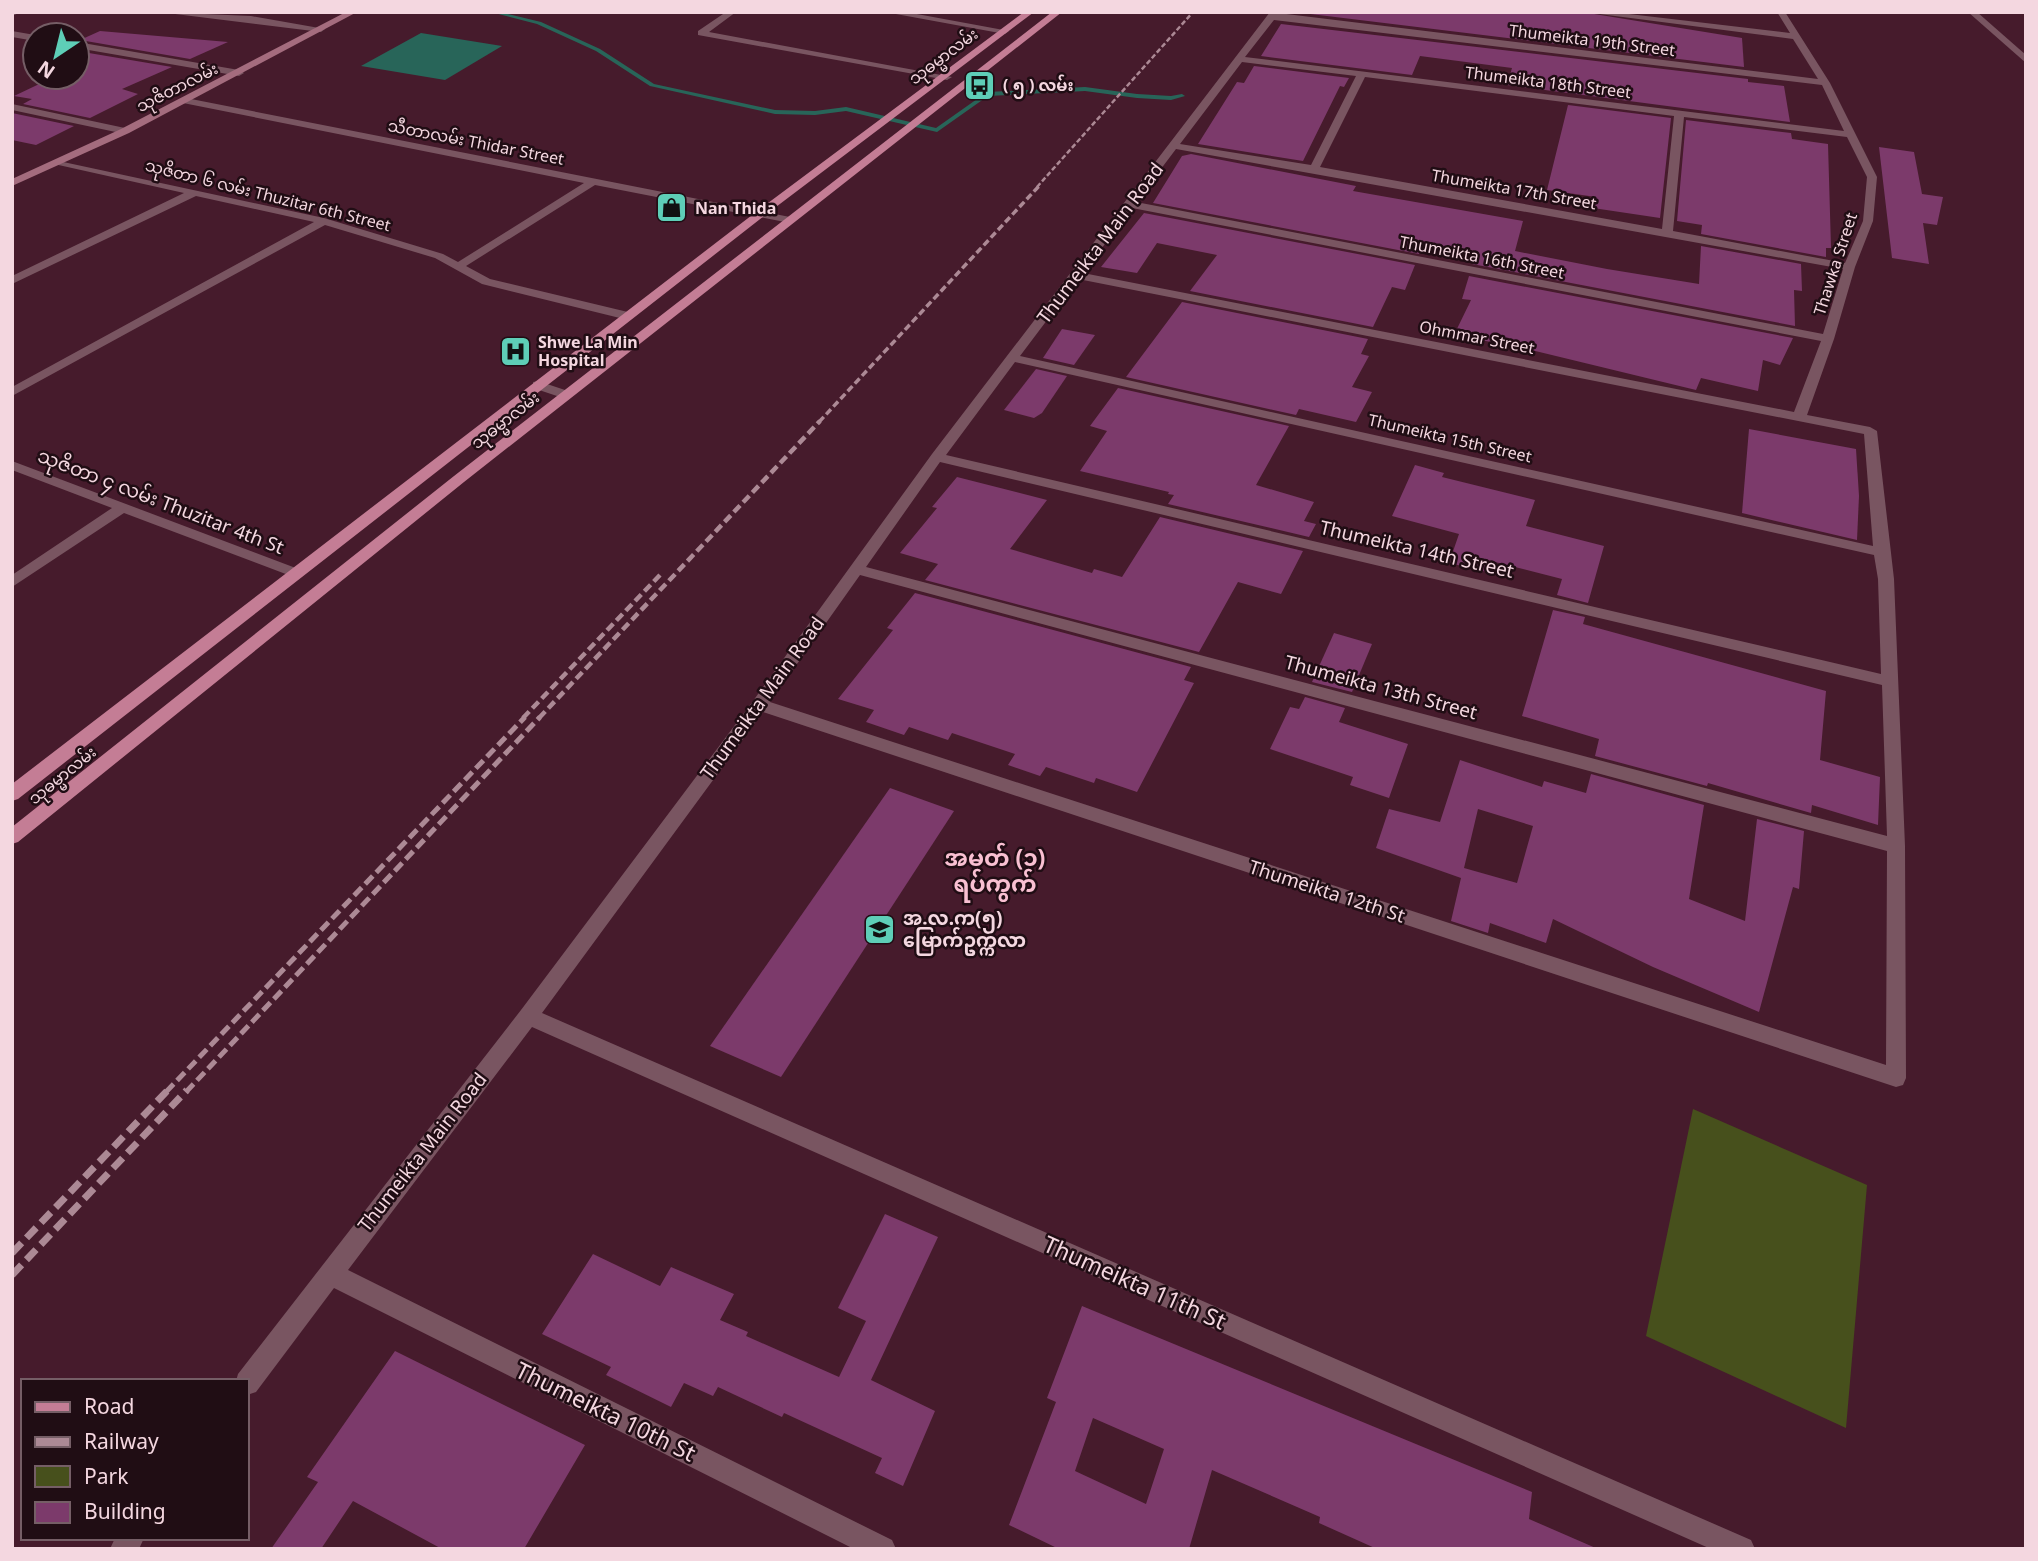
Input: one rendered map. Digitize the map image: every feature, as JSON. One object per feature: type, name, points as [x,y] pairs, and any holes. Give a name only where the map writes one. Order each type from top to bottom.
[{"type":"main road","name":"သုဇိတာလမ်း","points":[[12,183],[186,101],[353,12]]},
{"type":"main road","name":"သုဓမ္မာလမ်း","points":[[12,794],[760,214],[947,77],[1030,12]]},
{"type":"main road","name":"သုဓမ္မာလမ်း","points":[[12,837],[566,395],[1058,12]]},
{"type":"street","points":[[163,12],[176,16],[251,19],[321,29]]},
{"type":"street","points":[[732,12],[701,33],[947,77]]},
{"type":"street","points":[[889,12],[1005,31]]},
{"type":"street","points":[[1588,12],[1794,36]]},
{"type":"street","name":"Thawka Street","points":[[1782,12],[1794,36],[1825,83],[1872,177],[1868,221],[1849,267],[1828,339],[1800,417]]},
{"type":"street","points":[[1972,12],[2026,60]]},
{"type":"street","name":"Thumeikta Main Road","points":[[248,1382],[528,1016],[759,705],[937,457],[1273,14]]},
{"type":"street","name":"Thumeikta 19th Street","points":[[1273,14],[1825,83]]},
{"type":"street","points":[[91,47],[239,73]]},
{"type":"street","name":"Thumeikta 18th Street","points":[[1240,59],[1852,135]]},
{"type":"street","points":[[1314,169],[1362,74]]},
{"type":"street","name":"သီတာလမ်း Thidar Street","points":[[186,101],[790,220]]},
{"type":"street","points":[[12,107],[125,131]]},
{"type":"street","points":[[1667,233],[1679,114]]},
{"type":"street","name":"Thumeikta 17th Street","points":[[1173,146],[1314,169],[1849,267]]},
{"type":"street","name":"သုဇိတာ ၆ လမ်း Thuzitar 6th Street","points":[[58,162],[324,221],[422,250],[459,266],[486,282],[628,316]]},
{"type":"street","points":[[459,266],[594,181]]},
{"type":"street","points":[[12,281],[195,192]]},
{"type":"street","name":"Thumeikta 16th Street","points":[[1130,204],[1828,339]]},
{"type":"street","points":[[12,392],[324,221]]},
{"type":"street","name":"Ohmmar Street","points":[[1077,275],[1870,431],[1881,552]]},
{"type":"street","name":"Thumeikta 15th Street","points":[[1012,358],[1881,552]]},
{"type":"street","points":[[538,385],[566,395]]},
{"type":"street","name":"Thumeikta 14th Street","points":[[937,457],[1888,681]]},
{"type":"street","name":"သုဇိတာ ၄ လမ်း Thuzitar 4th St","points":[[12,465],[296,573]]},
{"type":"street","points":[[12,582],[121,508]]},
{"type":"street","points":[[1881,552],[1886,579],[1896,846]]},
{"type":"street","name":"Thumeikta 13th Street","points":[[855,569],[1896,846]]},
{"type":"street","name":"Thumeikta 12th St","points":[[759,705],[1896,1078],[1896,846]]},
{"type":"street","name":"Thumeikta 11th St","points":[[528,1016],[1742,1549]]},
{"type":"street","name":"Thumeikta 10th St","points":[[329,1273],[883,1549]]},
{"type":"green space","points":[[1693,1109],[1867,1185],[1846,1428],[1646,1336]]},
{"type":"shaded area","points":[[421,33],[502,46],[445,80],[361,66]]},
{"type":"building","points":[[1294,12],[1582,12],[1742,38],[1744,67]]},
{"type":"building","points":[[1281,24],[1748,79],[1748,82],[1784,86],[1790,122],[1507,85],[1512,68],[1420,56],[1412,75],[1261,56]]},
{"type":"building","points":[[100,31],[228,42],[190,59],[91,42],[91,35]]},
{"type":"building","points":[[91,53],[172,67],[122,89],[138,94],[90,118],[23,104],[32,99],[14,96],[25,91],[91,91]]},
{"type":"building","points":[[1254,66],[1349,78],[1344,87],[1340,86],[1303,161],[1198,144],[1237,82],[1244,83]]},
{"type":"building","points":[[1568,105],[1671,118],[1660,218],[1593,208],[1596,197],[1547,190]]},
{"type":"building","points":[[12,113],[74,126],[36,145],[12,140]]},
{"type":"building","points":[[1686,120],[1791,133],[1792,139],[1828,144],[1831,248],[1826,248],[1826,257],[1701,234],[1702,225],[1677,221]]},
{"type":"building","points":[[1879,147],[1914,152],[1922,194],[1943,197],[1937,225],[1923,223],[1929,264],[1892,258]]},
{"type":"building","points":[[1191,154],[1356,186],[1353,191],[1523,221],[1515,251],[1607,269],[1699,284],[1701,246],[1801,264],[1802,291],[1794,290],[1795,326],[1472,264],[1474,258],[1421,250],[1419,254],[1153,203],[1182,156]]},
{"type":"building","points":[[1144,213],[1415,265],[1405,290],[1392,287],[1373,327],[1190,291],[1217,255],[1157,243],[1137,273],[1101,267]]},
{"type":"building","points":[[1469,276],[1793,338],[1780,365],[1763,360],[1758,391],[1701,378],[1696,390],[1523,348],[1454,335],[1471,300],[1462,299]]},
{"type":"building","points":[[1182,302],[1368,339],[1361,354],[1369,356],[1352,387],[1372,392],[1356,422],[1299,409],[1296,415],[1126,377]]},
{"type":"building","points":[[1062,329],[1095,335],[1074,365],[1043,358]]},
{"type":"building","points":[[1036,369],[1067,376],[1042,413],[1034,418],[1004,410]]},
{"type":"building","points":[[1118,388],[1289,426],[1256,485],[1314,502],[1304,521],[1316,524],[1309,537],[1168,504],[1174,495],[1168,494],[1169,492],[1080,471],[1107,431],[1090,426]]},
{"type":"building","points":[[1749,429],[1856,449],[1859,496],[1857,540],[1742,513]]},
{"type":"building","points":[[1415,465],[1444,473],[1442,477],[1535,500],[1526,526],[1604,546],[1588,603],[1557,595],[1562,579],[1491,561],[1487,572],[1449,563],[1459,534],[1392,516]]},
{"type":"building","points":[[957,477],[1047,500],[1010,549],[1092,573],[1094,569],[1122,577],[1160,517],[1303,551],[1281,594],[1238,582],[1199,652],[925,580],[938,564],[900,553],[937,508],[932,507]]},
{"type":"building","points":[[915,593],[1191,667],[1184,680],[1194,683],[1137,792],[1096,778],[1094,783],[1046,767],[1040,776],[1008,765],[1015,754],[952,733],[948,740],[909,727],[904,735],[866,722],[874,710],[838,699],[893,630],[887,628]]},
{"type":"building","points":[[1553,610],[1585,617],[1583,624],[1826,691],[1820,760],[1880,777],[1878,825],[1812,805],[1811,813],[1708,783],[1707,786],[1595,756],[1599,739],[1522,716]]},
{"type":"building","points":[[1334,633],[1372,644],[1352,692],[1312,682]]},
{"type":"building","points":[[1305,697],[1345,708],[1339,722],[1408,744],[1389,798],[1350,785],[1353,777],[1270,749],[1290,707],[1299,709]]},
{"type":"building","points":[[1460,760],[1542,787],[1544,781],[1586,793],[1591,774],[1704,805],[1689,899],[1745,921],[1757,819],[1804,831],[1799,889],[1793,887],[1759,1012],[1653,967],[1553,919],[1546,943],[1490,923],[1488,933],[1451,921],[1461,878],[1376,848],[1389,809],[1440,822]],"holes":[[[1478,809],[1533,826],[1517,883],[1464,868]]]},
{"type":"building","points":[[890,788],[954,811],[781,1077],[710,1046]]},
{"type":"building","points":[[885,1214],[938,1237],[871,1380],[935,1411],[903,1486],[875,1473],[882,1458],[784,1413],[782,1417],[718,1387],[713,1396],[684,1383],[671,1407],[606,1375],[611,1367],[542,1334],[593,1254],[660,1286],[671,1267],[734,1294],[720,1320],[748,1332],[746,1336],[839,1377],[866,1321],[838,1308]]},
{"type":"building","points":[[1082,1306],[1532,1492],[1529,1519],[1598,1549],[1377,1549],[1319,1523],[1320,1517],[1212,1470],[1189,1549],[1059,1549],[1009,1525],[1056,1402],[1047,1398]],"holes":[[[1093,1418],[1164,1449],[1146,1504],[1075,1471]]]},
{"type":"building","points":[[395,1351],[585,1445],[524,1549],[442,1549],[353,1501],[321,1549],[271,1549],[318,1482],[307,1477]]},
{"type":"waterway","points":[[493,12],[539,23],[598,50],[652,85],[775,112],[815,113],[846,109],[937,130],[987,94],[1085,89],[1137,96],[1182,96]]},
{"type":"railway","points":[[1037,187],[1193,12]]},
{"type":"railway","points":[[819,422],[1039,186]]},
{"type":"railway","points":[[539,718],[820,421]]},
{"type":"railway","points":[[523,718],[660,575]]},
{"type":"railway","points":[[166,1092],[525,717]]},
{"type":"railway","points":[[186,1092],[540,717]]},
{"type":"railway","points":[[12,1253],[168,1090]]},
{"type":"railway","points":[[12,1275],[187,1090]]},
{"type":"place","name":"( ၅ ) လမ်း","points":[[980,85]]},
{"type":"place","name":"Nan Thida","points":[[672,208]]},
{"type":"place","name":"Shwe La Min Hospital","points":[[515,351]]},
{"type":"place","name":"အ.လ.က(၅) မြောက်ဥက္ကလာ","points":[[880,929]]},
{"type":"district","name":"အမှတ် (၁) ရပ်ကွက်","points":[[995,870]]}]
